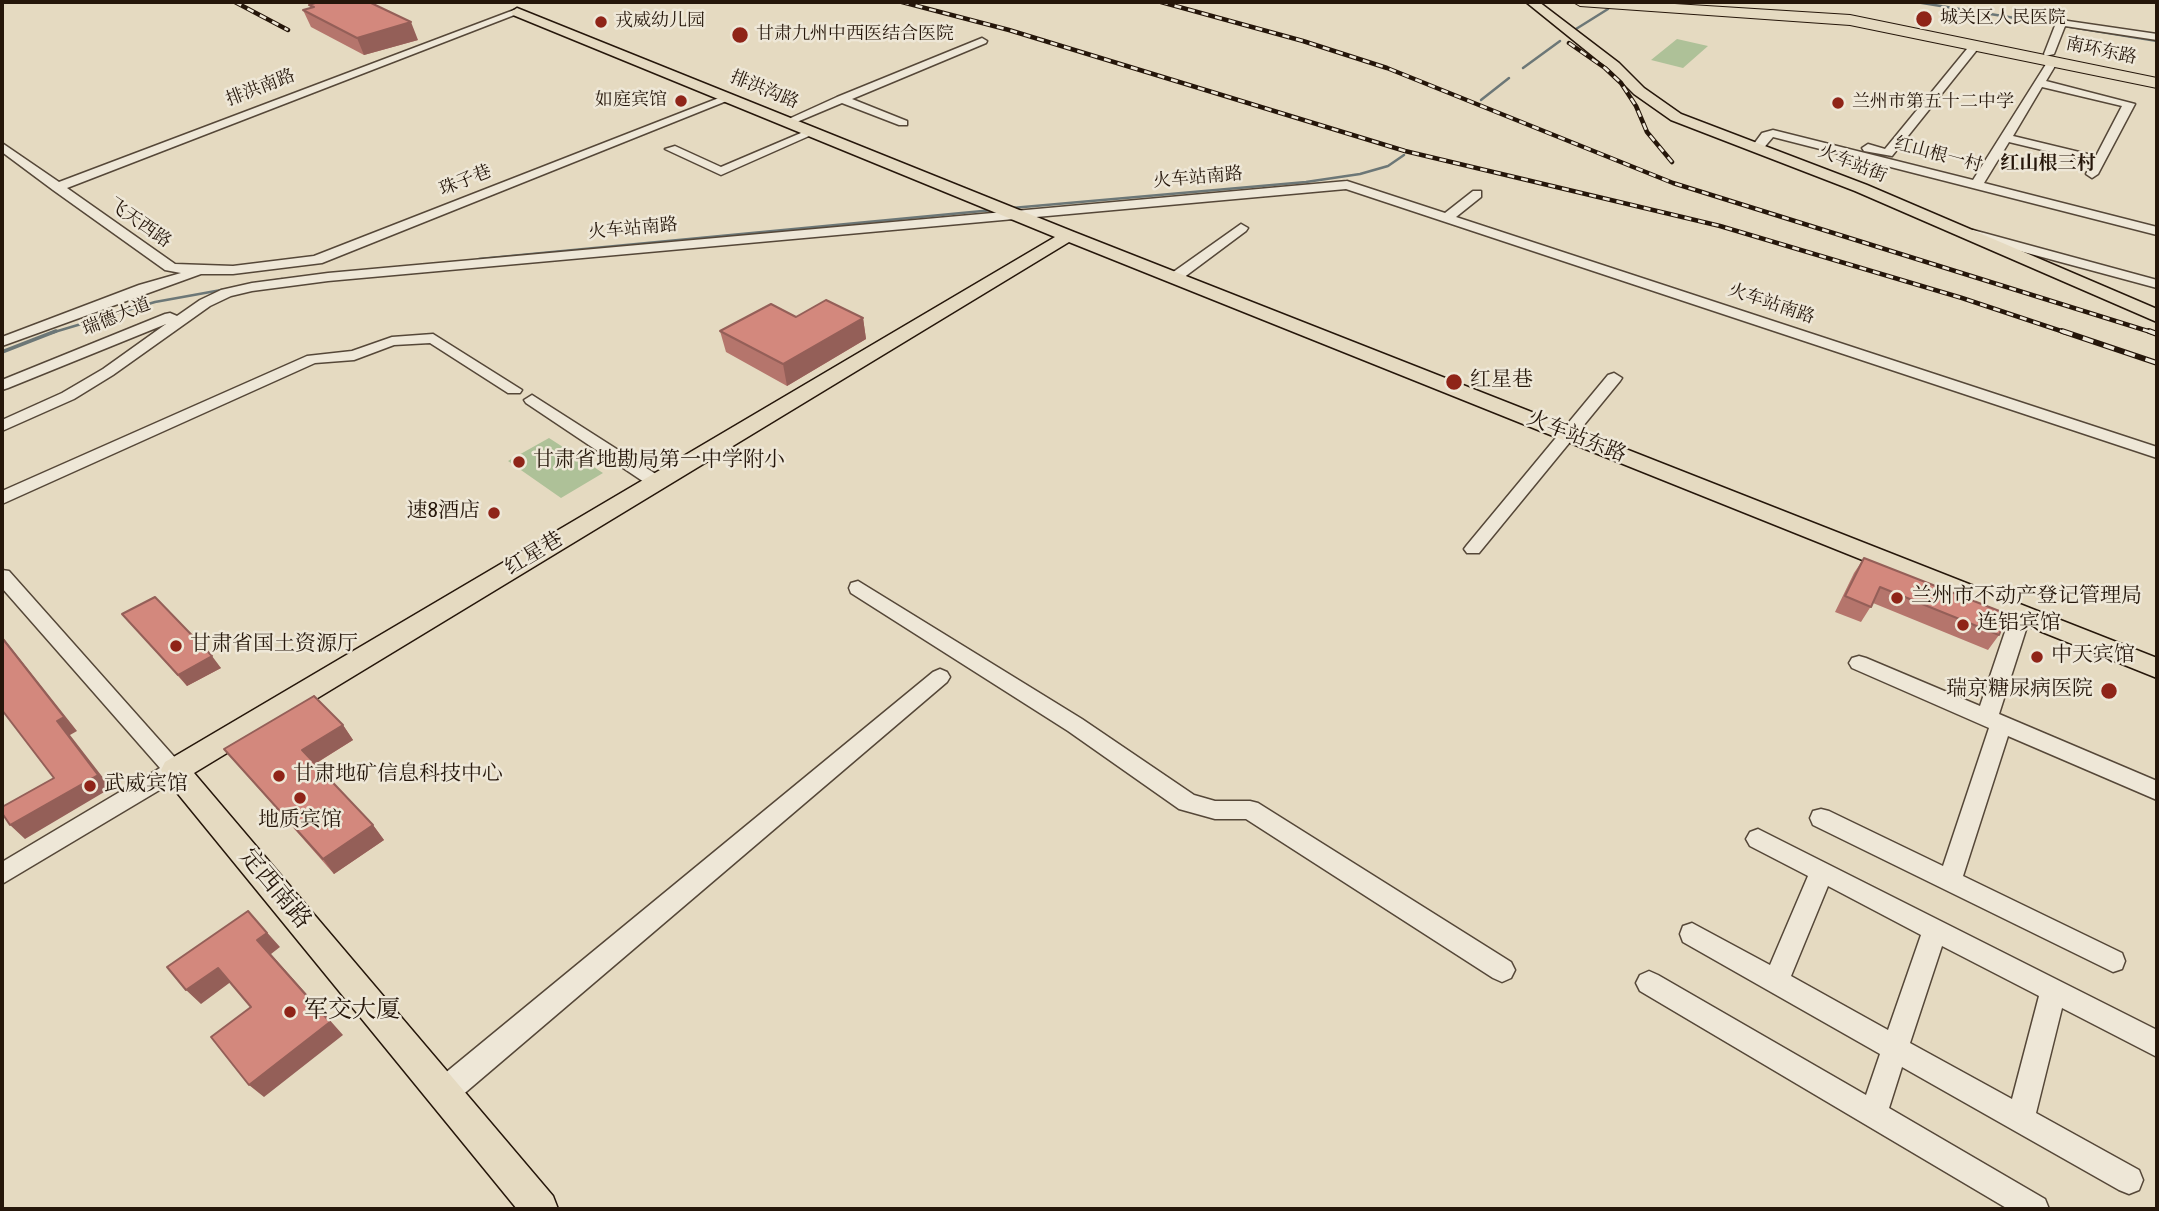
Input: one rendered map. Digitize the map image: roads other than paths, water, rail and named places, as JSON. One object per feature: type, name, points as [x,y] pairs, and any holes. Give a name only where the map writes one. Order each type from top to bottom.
[{"type":"highway","name":"南环东路","points":[[1580,2],[1623,7],[1832,17],[1975,46],[2157,77]]},
{"type":"highway","name":"南环东路","points":[[1635,2],[1850,13],[1907,22],[2157,83]]},
{"type":"main road","name":"火车站街","points":[[1532,2],[1554,17],[1663,110],[1693,125],[1861,188],[2157,316]]},
{"type":"main road","name":"排洪沟路","points":[[511,9],[996,206]]},
{"type":"main road","name":"火车站东路","points":[[996,206],[2157,668]]},
{"type":"main road","name":"红星巷","points":[[175,770],[1069,236]]},
{"type":"main road","name":"定西南路","points":[[175,770],[443,1093],[533,1207]]},
{"type":"street","name":"排洪南路","points":[[57,187],[511,9]]},
{"type":"street","points":[[1977,184],[2040,83],[2060,26],[2081,24],[2157,37]]},
{"type":"street","points":[[788,122],[982,41]]},
{"type":"street","points":[[1857,153],[1862,147],[1888,153],[1975,46]]},
{"type":"street","points":[[2040,83],[2129,104],[2092,174]]},
{"type":"street","name":"珠子巷","points":[[209,271],[317,260],[728,98]]},
{"type":"street","points":[[841,99],[903,123]]},
{"type":"street","points":[[671,149],[721,171],[812,132]]},
{"type":"street","name":"红山根一村","points":[[1757,148],[1766,135],[1773,133],[2157,231]]},
{"type":"street","points":[[2007,138],[2099,160]]},
{"type":"street","points":[[2,147],[57,187]]},
{"type":"street","name":"火车站南路","points":[[216,294],[328,276],[1338,185],[1358,187],[2157,453]]},
{"type":"street","name":"飞天西路","points":[[57,187],[170,267],[209,271]]},
{"type":"street","points":[[1448,217],[1477,194]]},
{"type":"street","points":[[1174,278],[1241,228]]},
{"type":"street","points":[[1962,231],[2157,284]]},
{"type":"street","points":[[2,426],[68,396],[108,372],[216,294],[233,270]]},
{"type":"street","name":"瑞德大道","points":[[2,342],[144,288],[209,271]]},
{"type":"street","name":"瑞德大道","points":[[2,384],[216,294]]},
{"type":"street","points":[[2,499],[312,359],[354,355],[392,341],[433,338],[514,390]]},
{"type":"street","points":[[1473,549],[1614,377]]},
{"type":"street","points":[[532,400],[656,482]]},
{"type":"street","name":"定西南路","points":[[2,576],[175,770]]},
{"type":"street","points":[[858,588],[1076,725],[1186,802],[1215,810],[1250,810],[1503,970]]},
{"type":"street","points":[[1950,881],[2021,614]]},
{"type":"street","points":[[1860,663],[2157,791]]},
{"type":"street","points":[[443,1093],[940,677]]},
{"type":"street","name":"红星巷","points":[[2,874],[175,770]]},
{"type":"street","points":[[1821,818],[2113,961]]},
{"type":"street","points":[[1758,839],[2157,1044]]},
{"type":"street","points":[[1776,981],[1822,872]]},
{"type":"street","points":[[1873,1114],[1935,930]]},
{"type":"street","points":[[1692,934],[2129,1180]]},
{"type":"street","points":[[1649,983],[2035,1209]]},
{"type":"street","points":[[2021,1119],[2053,991]]},
{"type":"waterway","points":[[1916,2],[2157,41]]},
{"type":"waterway","points":[[1576,29],[1608,9]]},
{"type":"waterway","points":[[1523,68],[1560,41]]},
{"type":"waterway","points":[[1481,100],[1509,78]]},
{"type":"waterway","points":[[1012,208],[1306,182],[1360,174],[1388,166],[1404,155]]},
{"type":"waterway","points":[[479,259],[993,210]]},
{"type":"waterway","points":[[51,333],[155,302],[282,279]]},
{"type":"waterway","points":[[2,352],[56,331]]},
{"type":"railway","points":[[235,2],[288,30]]},
{"type":"railway","points":[[902,2],[1009,30],[1405,151],[1720,226],[1962,298],[2067,333]]},
{"type":"railway","points":[[1161,2],[1303,41],[1387,68],[1673,183],[2154,333]]},
{"type":"railway","points":[[1569,43],[1605,68],[1621,83],[1636,106],[1647,132],[1672,162]]},
{"type":"railway","points":[[2062,331],[2157,363]]},
{"type":"railway","points":[[2149,331],[2157,334]]},
{"type":"place","name":"城关区人民医院","points":[[1924,19]]},
{"type":"place","name":"戎威幼儿园","points":[[601,22]]},
{"type":"place","name":"甘肃九州中西医结合医院","points":[[740,35]]},
{"type":"place","name":"如庭宾馆","points":[[681,101]]},
{"type":"place","name":"兰州市第五十二中学","points":[[1838,103]]},
{"type":"place","name":"红星巷","points":[[1454,382]]},
{"type":"place","name":"甘肃省地勘局第一中学附小","points":[[519,462]]},
{"type":"place","name":"速8酒店","points":[[494,513]]},
{"type":"place","name":"兰州市不动产登记管理局","points":[[1897,598]]},
{"type":"place","name":"连铝宾馆","points":[[1963,625]]},
{"type":"place","name":"甘肃省国土资源厅","points":[[176,646]]},
{"type":"place","name":"中天宾馆","points":[[2037,657]]},
{"type":"place","name":"瑞京糖尿病医院","points":[[2109,691]]},
{"type":"place","name":"甘肃地矿信息科技中心","points":[[279,776]]},
{"type":"place","name":"武威宾馆","points":[[90,786]]},
{"type":"place","name":"地质宾馆","points":[[300,798]]},
{"type":"place","name":"军交大厦","points":[[290,1012]]},
{"type":"district","name":"红山根三村","points":[[2048,165]]}]
